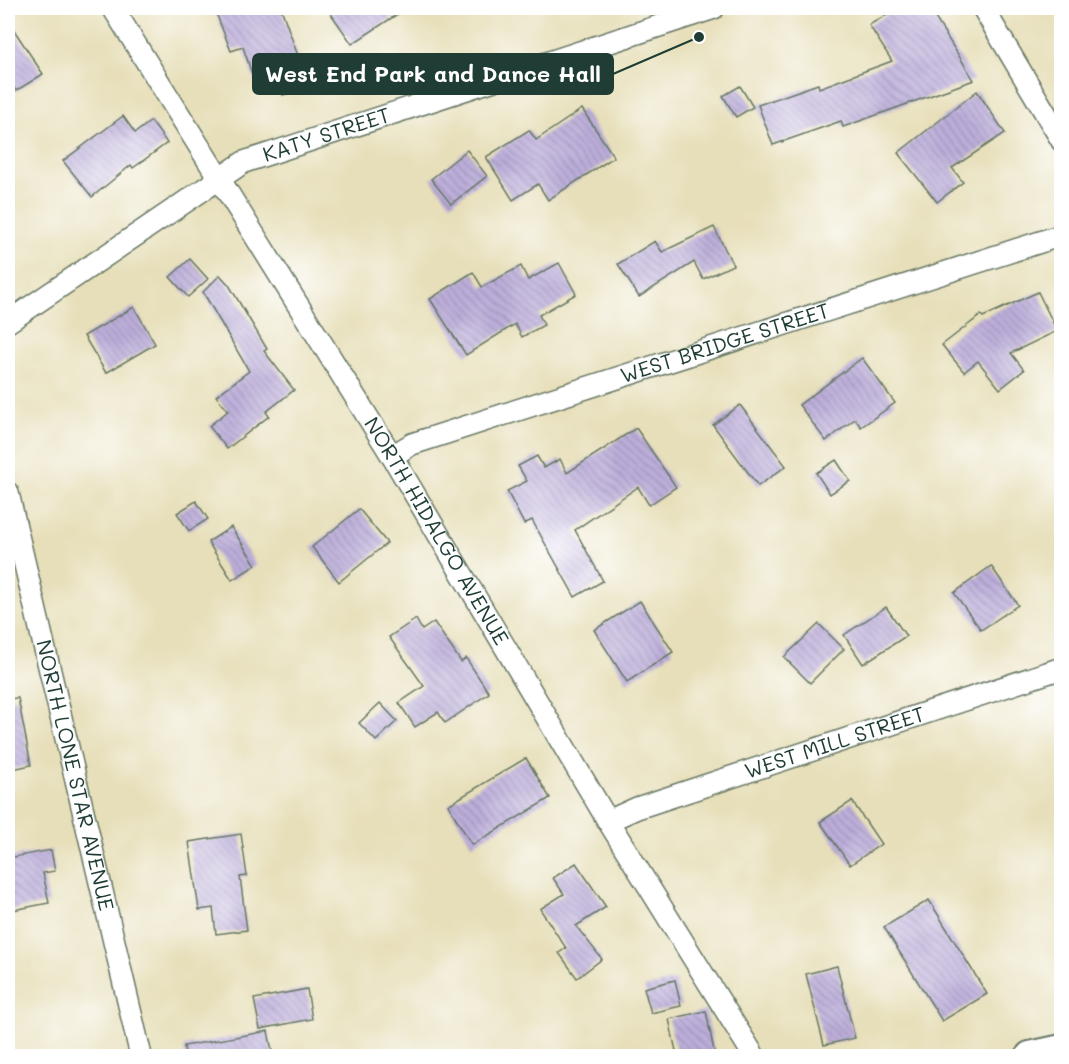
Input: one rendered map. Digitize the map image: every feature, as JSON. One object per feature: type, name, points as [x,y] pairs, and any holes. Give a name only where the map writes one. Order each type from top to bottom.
[{"type":"street","name":"NORTH HIDALGO AVENUE","points":[[113,8],[392,456],[608,821],[754,1056]]},
{"type":"street","name":"KATY STREET","points":[[8,322],[218,177],[244,162],[714,8]]},
{"type":"street","points":[[983,8],[1062,141]]},
{"type":"street","name":"WEST BRIDGE STREET","points":[[392,456],[412,444],[1062,235]]},
{"type":"street","name":"NORTH LONE STAR AVENUE","points":[[8,493],[14,547],[141,1056]]},
{"type":"street","name":"WEST MILL STREET","points":[[608,821],[637,808],[1062,668]]},
{"type":"street","points":[[1030,1056],[1062,1049]]},
{"type":"building","points":[[229,8],[281,8],[309,87],[283,95],[278,79],[256,86],[243,47],[231,51],[216,13]]},
{"type":"building","points":[[327,8],[407,8],[352,44]]},
{"type":"building","points":[[898,8],[929,8],[974,80],[843,127],[841,121],[773,145],[758,105],[818,84],[819,88],[892,61],[869,25]]},
{"type":"building","points":[[8,21],[43,74],[16,91],[8,77]]},
{"type":"building","points":[[740,86],[753,107],[736,117],[723,96]]},
{"type":"building","points":[[977,91],[1005,133],[952,168],[963,182],[937,202],[898,153]]},
{"type":"building","points":[[582,109],[614,157],[548,200],[538,184],[513,200],[486,157],[529,130],[536,140]]},
{"type":"building","points":[[123,116],[135,133],[151,121],[167,143],[133,168],[131,165],[92,197],[63,161]]},
{"type":"building","points":[[467,150],[487,176],[451,204],[431,179]]},
{"type":"building","points":[[714,227],[733,265],[703,279],[694,262],[639,297],[618,264],[655,241],[662,252]]},
{"type":"building","points":[[190,259],[208,279],[188,297],[170,277]]},
{"type":"building","points":[[559,263],[576,294],[539,315],[544,325],[522,337],[515,324],[466,355],[430,299],[473,272],[482,287],[521,266],[528,280]]},
{"type":"building","points":[[220,275],[229,285],[267,349],[264,351],[294,390],[266,412],[269,416],[227,449],[209,426],[228,411],[216,396],[249,371],[203,292]]},
{"type":"building","points":[[1038,292],[1057,331],[1011,353],[1024,370],[1000,389],[978,361],[964,372],[942,345],[981,315],[983,317]]},
{"type":"building","points":[[134,307],[155,344],[106,373],[84,336]]},
{"type":"building","points":[[862,358],[895,403],[861,427],[855,419],[826,441],[799,405]]},
{"type":"building","points":[[740,405],[786,466],[758,486],[713,425]]},
{"type":"building","points":[[636,428],[676,487],[649,505],[638,487],[575,530],[603,581],[575,597],[532,520],[524,524],[507,491],[527,481],[518,466],[537,456],[544,468],[560,459],[567,473]]},
{"type":"building","points":[[836,460],[850,481],[830,494],[816,473]]},
{"type":"building","points":[[196,501],[208,519],[189,531],[177,513]]},
{"type":"building","points":[[359,509],[387,543],[339,582],[312,547]]},
{"type":"building","points":[[231,527],[256,565],[232,580],[208,542]]},
{"type":"building","points":[[991,566],[1018,605],[981,630],[954,593]]},
{"type":"building","points":[[640,601],[673,652],[627,682],[594,630]]},
{"type":"building","points":[[886,607],[906,636],[863,664],[844,635]]},
{"type":"building","points":[[416,619],[422,630],[434,622],[461,662],[466,658],[489,693],[445,723],[438,712],[415,727],[399,703],[424,686],[389,637]]},
{"type":"building","points":[[819,624],[844,649],[810,683],[784,657]]},
{"type":"building","points":[[18,698],[31,765],[8,770],[8,699]]},
{"type":"building","points":[[380,703],[397,721],[376,741],[359,723]]},
{"type":"building","points":[[526,758],[550,798],[472,845],[448,805]]},
{"type":"building","points":[[852,801],[881,844],[850,865],[820,822]]},
{"type":"building","points":[[241,834],[247,876],[240,877],[247,930],[216,934],[213,908],[199,910],[189,842]]},
{"type":"building","points":[[51,850],[55,871],[43,873],[49,903],[8,911],[8,858]]},
{"type":"building","points":[[576,863],[606,907],[576,926],[602,959],[577,978],[559,953],[566,948],[540,909],[564,894],[553,878]]},
{"type":"building","points":[[929,900],[987,994],[942,1021],[884,927]]},
{"type":"building","points":[[837,966],[855,1038],[824,1045],[806,974]]},
{"type":"building","points":[[675,980],[681,1006],[651,1013],[644,988]]},
{"type":"building","points":[[307,989],[312,1019],[260,1029],[254,999]]},
{"type":"building","points":[[706,1011],[715,1056],[677,1056],[669,1019]]},
{"type":"building","points":[[268,1031],[273,1056],[185,1056],[184,1046]]},
{"type":"place","name":"West End Park and Dance Hall","points":[[699,37]]}]
